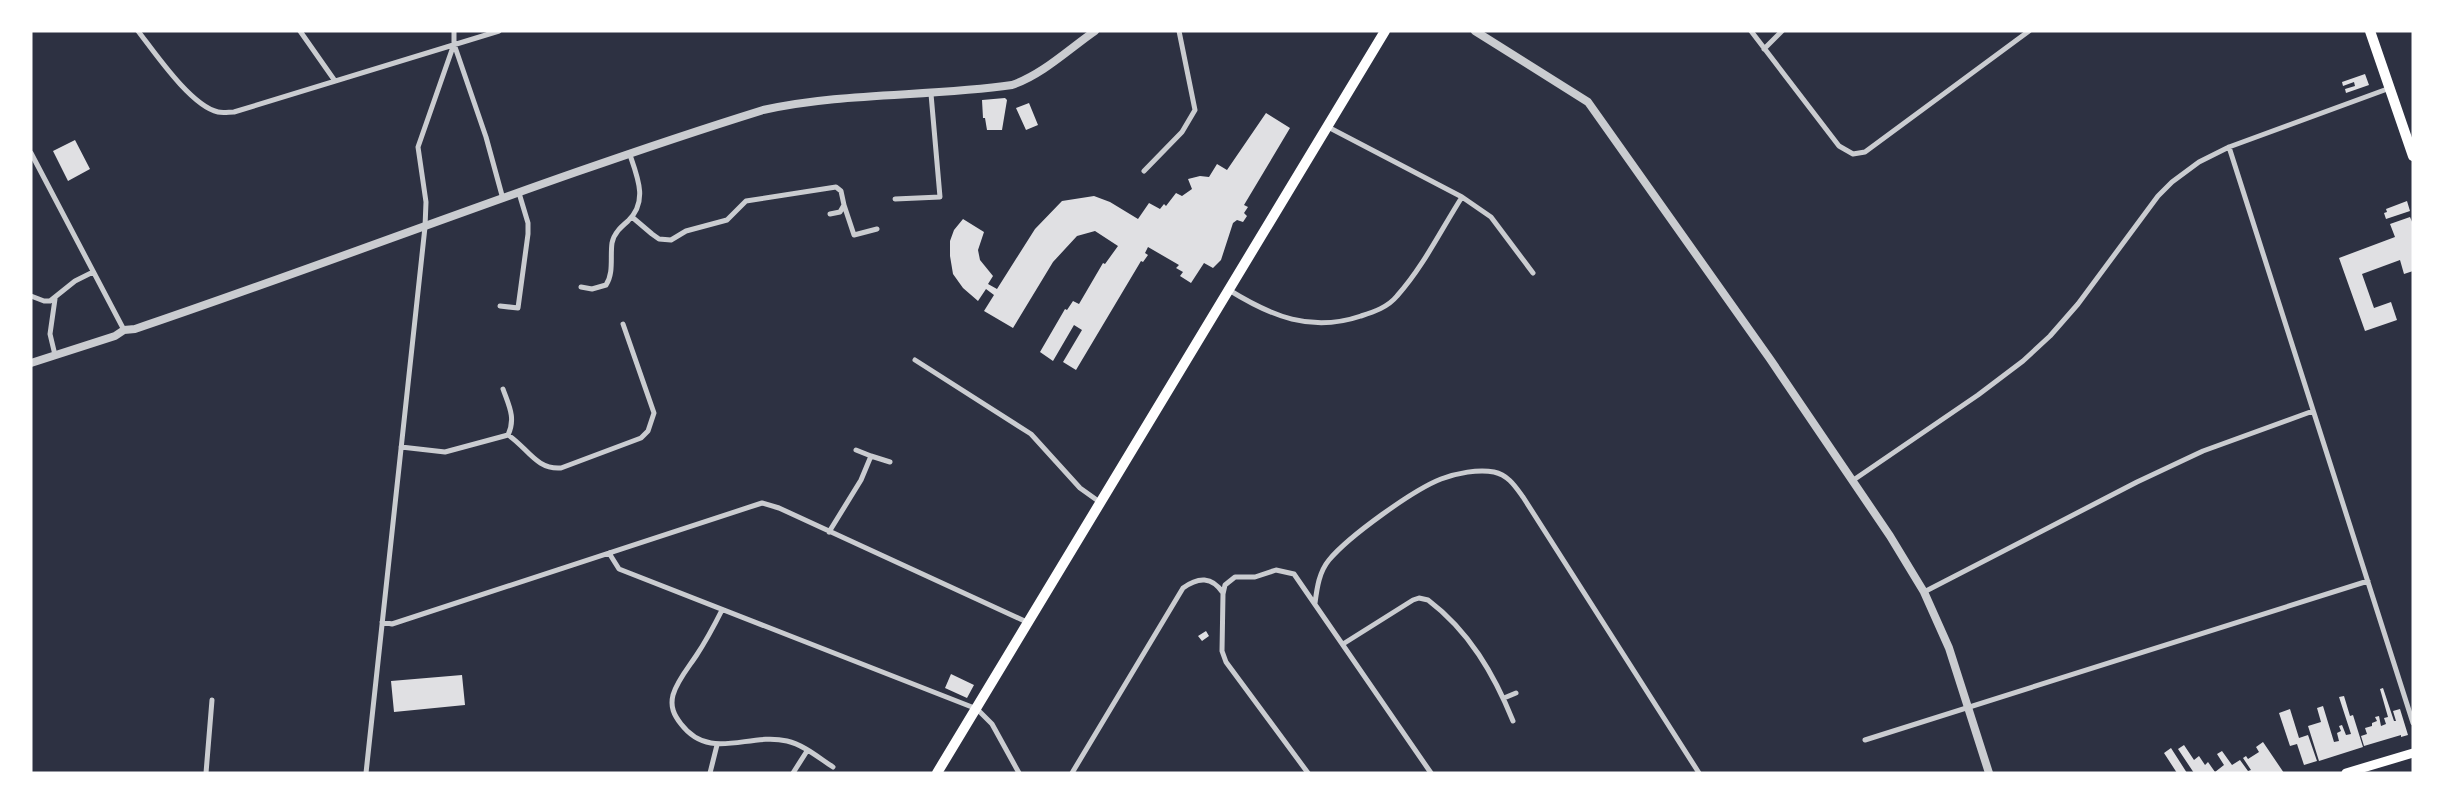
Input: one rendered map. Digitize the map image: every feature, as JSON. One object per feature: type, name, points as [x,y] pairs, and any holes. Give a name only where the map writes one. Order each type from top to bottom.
[{"type":"main road","points":[[937,773],[1385,31]]},
{"type":"main road","points":[[2370,31],[2413,156]]},
{"type":"main road","points":[[2346,773],[2413,753]]},
{"type":"street","points":[[138,31],[170,73],[203,105],[218,112],[234,112],[255,107],[499,31]]},
{"type":"street","points":[[300,31],[335,81]]},
{"type":"street","points":[[454,31],[454,44],[486,137],[503,199]]},
{"type":"street","points":[[31,363],[115,336],[124,330],[135,329],[270,283],[519,193],[734,119],[788,104],[931,94],[996,87],[1020,82],[1095,31]]},
{"type":"street","points":[[1144,171],[1182,132],[1195,110],[1180,31]]},
{"type":"street","points":[[1475,31],[1588,102],[1770,359],[1924,592],[1948,648],[1989,773]]},
{"type":"street","points":[[1751,31],[1839,146],[1853,154],[1865,152],[2029,31]]},
{"type":"street","points":[[1764,49],[1782,31]]},
{"type":"street","points":[[366,773],[425,227],[426,202],[418,147],[454,44]]},
{"type":"street","points":[[1852,481],[2023,361],[2050,336],[2078,304],[2158,196],[2172,182],[2198,162],[2229,147],[2390,88]]},
{"type":"street","points":[[895,199],[940,197],[931,94]]},
{"type":"street","points":[[1328,127],[1462,197],[1491,217],[1533,272]]},
{"type":"street","points":[[2229,147],[2413,723]]},
{"type":"street","points":[[31,152],[124,330]]},
{"type":"street","points":[[581,287],[592,289],[606,285],[610,279],[612,242],[616,233],[632,217],[641,197],[630,155]]},
{"type":"street","points":[[632,217],[652,234],[659,238],[671,240],[686,231],[727,220],[740,205],[754,198],[836,187],[841,192],[854,235],[877,229]]},
{"type":"street","points":[[500,306],[518,308],[528,234],[526,212],[519,193]]},
{"type":"street","points":[[1229,290],[1277,316],[1310,323],[1347,321],[1379,310],[1396,298],[1410,280],[1462,197]]},
{"type":"street","points":[[830,214],[840,212],[844,205]]},
{"type":"street","points":[[31,296],[44,301],[55,299],[75,281],[93,272]]},
{"type":"street","points":[[55,299],[50,334],[55,356]]},
{"type":"street","points":[[401,447],[446,452],[508,435],[519,442],[544,467],[561,468],[629,444],[648,431],[652,422],[652,404],[623,324]]},
{"type":"street","points":[[916,360],[1031,434],[1080,488],[1100,503]]},
{"type":"street","points":[[503,389],[513,421],[508,435]]},
{"type":"street","points":[[1924,592],[2137,482],[2203,451],[2313,411]]},
{"type":"street","points":[[856,450],[890,462]]},
{"type":"street","points":[[829,532],[861,480],[871,456]]},
{"type":"street","points":[[1315,603],[1318,583],[1329,560],[1372,523],[1441,479],[1462,474],[1494,472],[1511,481],[1523,496],[1699,773]]},
{"type":"street","points":[[382,622],[392,624],[762,503],[770,504],[1029,623]]},
{"type":"street","points":[[609,553],[619,569],[977,709],[992,724],[1019,773]]},
{"type":"street","points":[[1308,773],[1226,662],[1222,651],[1223,594],[1225,585],[1231,579],[1282,571],[1294,574],[1431,773]]},
{"type":"street","points":[[1072,773],[1182,588],[1198,580],[1210,579],[1218,585],[1223,594]]},
{"type":"street","points":[[1865,740],[2368,581]]},
{"type":"street","points":[[1343,644],[1413,600],[1419,598],[1428,600],[1469,640],[1488,667],[1513,721]]},
{"type":"street","points":[[722,610],[711,632],[676,686],[672,705],[675,716],[685,730],[697,740],[717,745],[773,740],[786,741],[833,767]]},
{"type":"street","points":[[1504,698],[1516,693]]},
{"type":"street","points":[[206,773],[212,700]]},
{"type":"street","points":[[710,773],[717,745]]},
{"type":"street","points":[[793,773],[807,751]]},
{"type":"building","points":[[2365,74],[2369,85],[2346,93],[2345,89],[2355,86],[2354,82],[2343,86],[2342,82]]},
{"type":"building","points":[[1005,98],[1007,100],[1002,130],[987,130],[985,118],[983,118],[982,100]]},
{"type":"building","points":[[1029,103],[1038,125],[1026,130],[1016,108]]},
{"type":"building","points":[[1266,113],[1290,128],[1244,205],[1248,207],[1244,213],[1247,216],[1243,222],[1237,220],[1233,223],[1221,260],[1213,268],[1204,263],[1191,283],[1180,276],[1183,272],[1176,268],[1179,265],[1148,247],[1145,253],[1148,255],[1143,262],[1141,261],[1076,370],[1063,362],[1082,330],[1074,325],[1053,361],[1040,352],[1065,309],[1067,310],[1073,301],[1079,304],[1103,263],[1105,264],[1118,246],[1095,231],[1077,236],[1053,262],[1013,328],[984,311],[994,295],[986,289],[978,301],[963,288],[953,274],[950,241],[954,230],[963,219],[984,232],[978,250],[980,260],[993,276],[988,284],[997,289],[1035,229],[1062,201],[1094,196],[1110,202],[1138,219],[1149,203],[1160,209],[1164,204],[1166,206],[1176,193],[1182,196],[1192,189],[1188,179],[1200,176],[1209,177],[1217,164],[1227,170]]},
{"type":"building","points":[[75,140],[90,169],[68,181],[53,151]]},
{"type":"building","points":[[2407,201],[2410,211],[2386,219],[2384,213],[2387,212],[2386,209]]},
{"type":"building","points":[[2410,217],[2413,224],[2413,271],[2404,274],[2400,260],[2362,274],[2374,308],[2391,302],[2397,320],[2365,331],[2339,258],[2395,237],[2390,224]]},
{"type":"building","points":[[1206,631],[1209,636],[1202,641],[1198,636]]},
{"type":"building","points":[[951,674],[974,685],[967,698],[945,688]]},
{"type":"building","points":[[462,675],[465,705],[394,712],[391,681]]},
{"type":"building","points":[[2383,688],[2394,721],[2396,721],[2393,711],[2400,709],[2408,735],[2401,737],[2401,735],[2364,746],[2361,736],[2367,734],[2365,728],[2372,726],[2372,723],[2377,721],[2375,717],[2379,716],[2381,726],[2386,724],[2384,718],[2388,717],[2380,689]]},
{"type":"building","points":[[2344,696],[2350,716],[2353,715],[2363,747],[2319,761],[2308,726],[2321,722],[2317,708],[2323,706],[2334,742],[2339,741],[2337,733],[2341,731],[2339,726],[2342,725],[2346,735],[2351,734],[2339,697]]},
{"type":"building","points":[[2290,709],[2299,738],[2308,735],[2317,761],[2304,765],[2297,744],[2290,746],[2279,713]]},
{"type":"building","points":[[2263,742],[2284,773],[2194,773],[2178,749],[2184,745],[2194,760],[2199,756],[2205,765],[2208,762],[2215,772],[2224,765],[2217,754],[2222,751],[2232,765],[2240,760],[2248,771],[2251,770],[2243,758],[2246,756],[2248,759],[2259,752],[2256,747]]},
{"type":"building","points":[[2171,748],[2187,773],[2177,773],[2164,753]]}]
